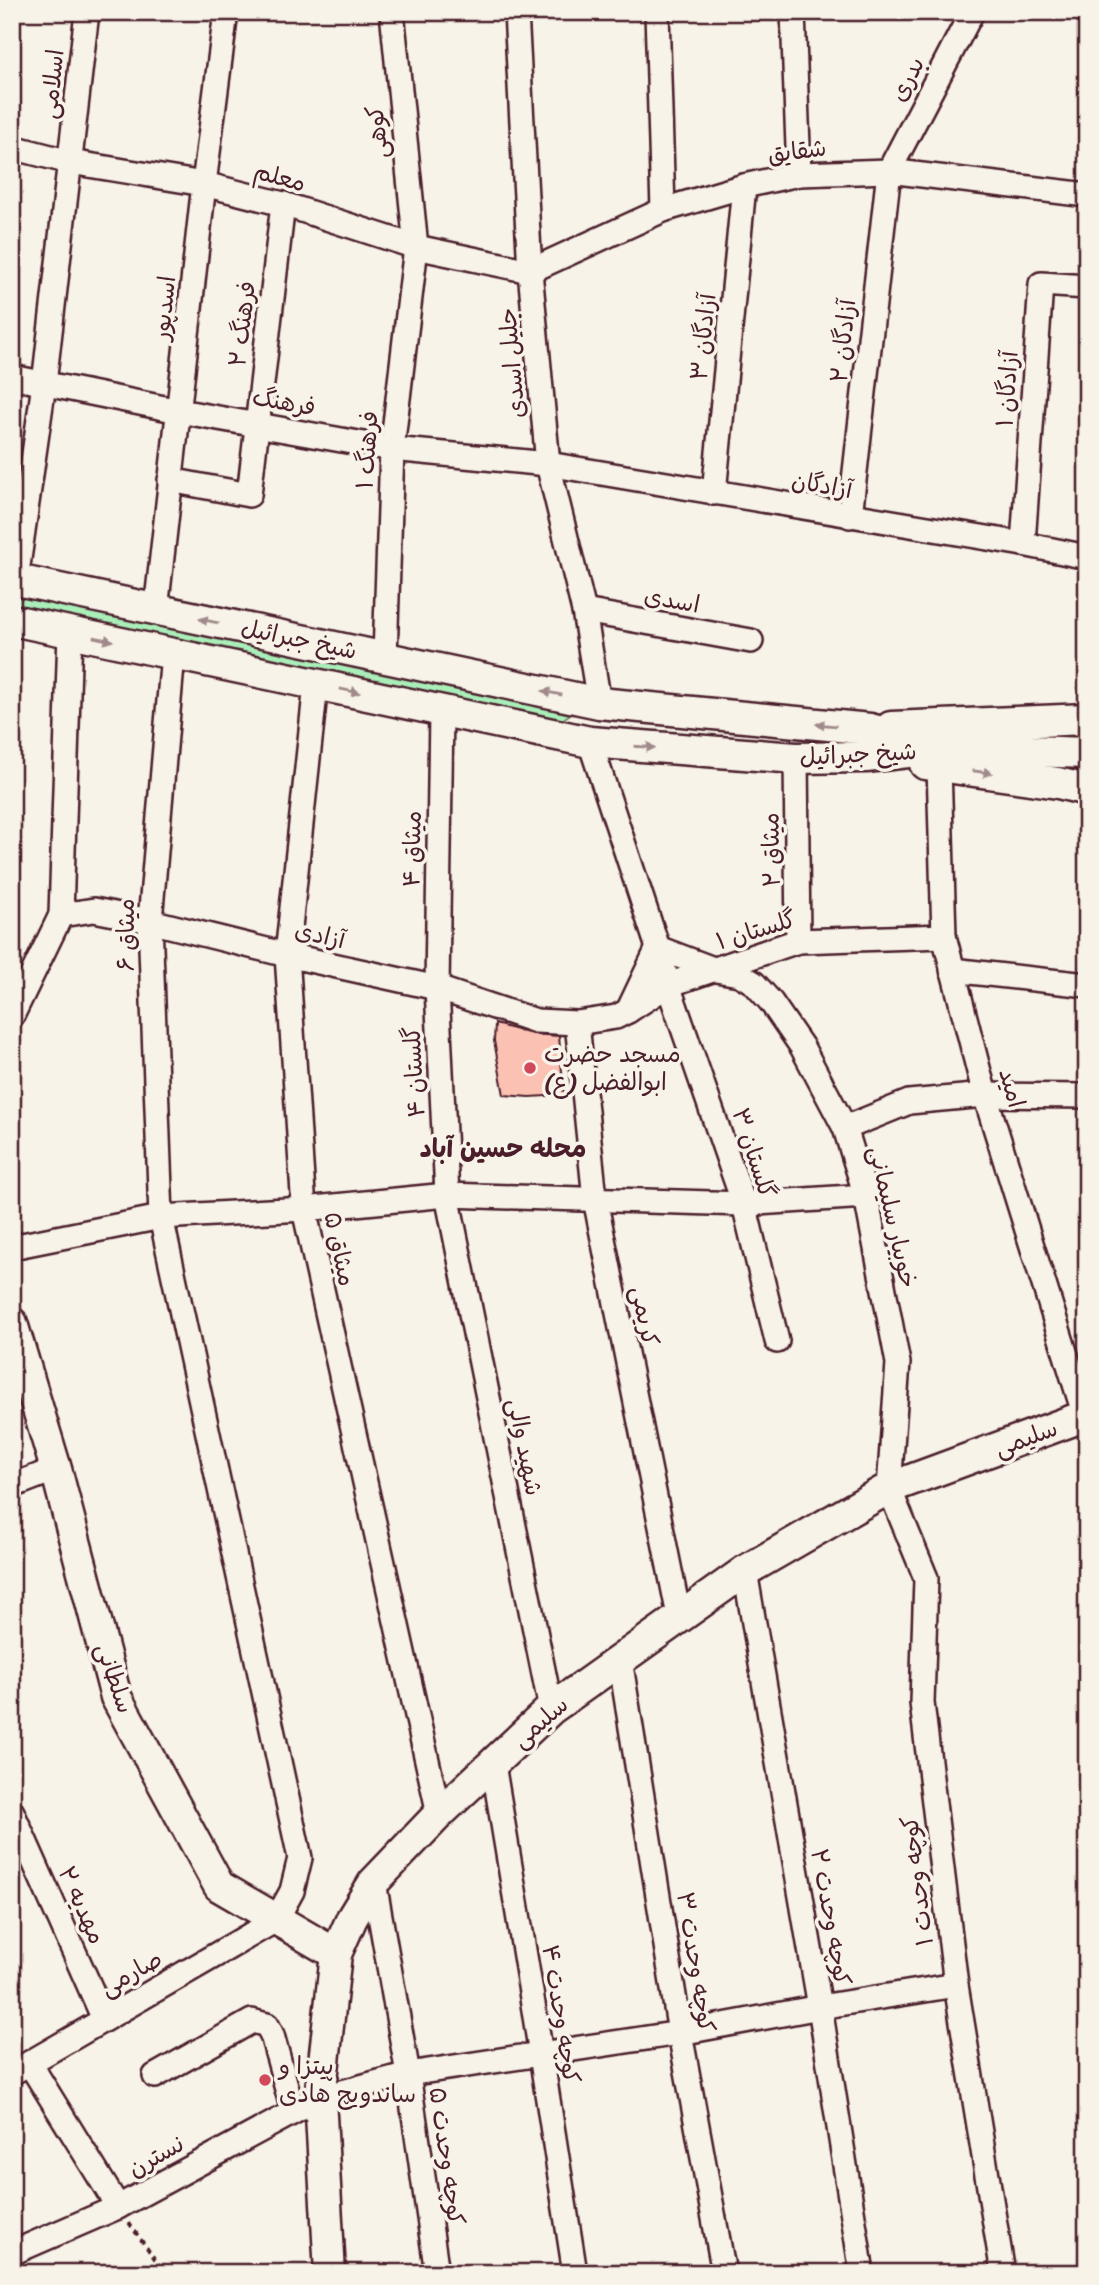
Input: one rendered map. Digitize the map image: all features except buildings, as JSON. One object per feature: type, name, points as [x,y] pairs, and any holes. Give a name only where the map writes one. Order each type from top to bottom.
[{"type":"street","name":"اسلامی","points":[[14,580],[44,384],[87,12]]},
{"type":"street","name":"اسدپور","points":[[156,610],[226,12]]},
{"type":"street","name":"کوهی","points":[[392,12],[415,247]]},
{"type":"street","name":"جلیل اسدی","points":[[516,12],[530,271],[548,464],[584,611],[599,704]]},
{"type":"street","points":[[657,12],[663,210]]},
{"type":"street","points":[[793,12],[799,174]]},
{"type":"street","name":"بدری","points":[[889,171],[972,12]]},
{"type":"street","name":"معلم","points":[[12,147],[70,162],[204,184],[283,204],[415,247],[530,271]]},
{"type":"street","name":"شقایق","points":[[530,271],[663,210],[744,186],[799,174],[889,171],[1087,195]]},
{"type":"street","name":"آزادگان ۲","points":[[850,516],[889,171]]},
{"type":"street","name":"آزادگان ۳","points":[[714,494],[744,186]]},
{"type":"street","name":"فرهنگ ۲","points":[[170,480],[249,495],[283,204]]},
{"type":"street","name":"فرهنگ ۱","points":[[385,657],[392,449],[415,247]]},
{"type":"street","name":"آزادگان ۱","points":[[1023,544],[1041,284],[1087,287]]},
{"type":"street","name":"فرهنگ","points":[[12,377],[179,411],[392,449],[548,464]]},
{"type":"street","name":"آزادگان","points":[[548,464],[1087,557]]},
{"type":"street","name":"شیخ جبرائیل","points":[[14,580],[599,704],[868,743],[940,757]]},
{"type":"street","name":"اسدی","points":[[584,611],[751,641]]},
{"type":"street","name":"شیخ جبرائیل","points":[[12,620],[590,742],[796,758],[868,743]]},
{"type":"street","points":[[12,1016],[61,915],[70,632]]},
{"type":"street","name":"میثاق ۶","points":[[173,654],[150,921],[161,1217],[300,1858],[292,1891],[276,1920]]},
{"type":"street","name":"میثاق ۵","points":[[316,684],[287,955],[304,1209],[439,1815]]},
{"type":"street","name":"میثاق ۴","points":[[437,988],[441,711]]},
{"type":"street","points":[[868,743],[948,723],[1087,719]]},
{"type":"street","points":[[590,742],[659,948],[668,985]]},
{"type":"street","points":[[940,757],[1087,753]]},
{"type":"street","points":[[940,757],[1087,790]]},
{"type":"street","name":"امید","points":[[940,757],[944,936],[985,1095],[1086,1415]]},
{"type":"street","name":"میثاق ۲","points":[[796,758],[798,941]]},
{"type":"street","name":"آزادی","points":[[61,915],[94,909],[150,921],[437,988],[536,1021],[577,1023],[616,1017],[668,985]]},
{"type":"street","name":"گلستان ۱","points":[[668,985],[798,941],[944,936]]},
{"type":"street","points":[[628,1012],[659,948]]},
{"type":"street","name":"خوبیار سلیمانی","points":[[659,948],[716,970],[738,974],[754,983],[771,1002],[802,1047],[845,1128],[866,1196],[898,1363],[889,1488]]},
{"type":"street","points":[[952,970],[1087,985]]},
{"type":"street","name":"گلستان ۳","points":[[668,985],[744,1204],[778,1341]]},
{"type":"street","name":"گلستان ۴","points":[[437,988],[447,1195]]},
{"type":"street","name":"کریمی","points":[[577,1023],[596,1199],[679,1616]]},
{"type":"street","points":[[845,1128],[909,1102],[985,1095],[1087,1096]]},
{"type":"street","points":[[12,1247],[161,1217],[304,1209],[447,1195],[744,1204],[866,1196]]},
{"type":"street","name":"شهید والی","points":[[447,1195],[551,1709]]},
{"type":"street","name":"سلطانی","points":[[12,1323],[56,1469],[116,1697],[219,1886],[336,1954]]},
{"type":"street","name":"سلیمی","points":[[330,2273],[320,2098],[336,1954],[352,1918],[374,1882],[439,1815],[551,1709],[745,1571],[889,1488],[1086,1415]]},
{"type":"street","points":[[12,1486],[56,1469]]},
{"type":"street","name":"کوچه وحدت ۱","points":[[889,1488],[926,1578],[922,1703],[956,1985],[1003,2273]]},
{"type":"street","name":"کوچه وحدت ۲","points":[[745,1571],[820,2007],[862,2273]]},
{"type":"street","name":"کوچه وحدت ۳","points":[[620,1659],[680,2033],[724,2273]]},
{"type":"street","name":"کوچه وحدت ۴","points":[[493,1764],[575,2273]]},
{"type":"street","name":"مهدیه ۲","points":[[12,1812],[104,2020]]},
{"type":"street","name":"کوچه وحدت ۵","points":[[374,1882],[408,2074],[437,2273]]},
{"type":"street","name":"صارمی","points":[[21,2068],[276,1920]]},
{"type":"street","name":"نسترن","points":[[12,2253],[118,2207],[320,2098],[408,2074],[680,2033],[956,1985]]},
{"type":"street","points":[[155,2076],[251,2021],[267,2025],[293,2111]]},
{"type":"street","points":[[21,2068],[118,2207]]},
{"type":"path","points":[[118,2207],[165,2273]]},
{"type":"green space","points":[[12,594],[570,714],[561,721],[537,718],[12,604]]},
{"type":"place","name":"مسجد حضرت ابوالفضل (ع)","points":[[530,1068]]},
{"type":"place","name":"پیتزا و ساندویچ هادی","points":[[265,2080]]},
{"type":"district","name":"محله حسین آباد","points":[[503,1148]]}]
